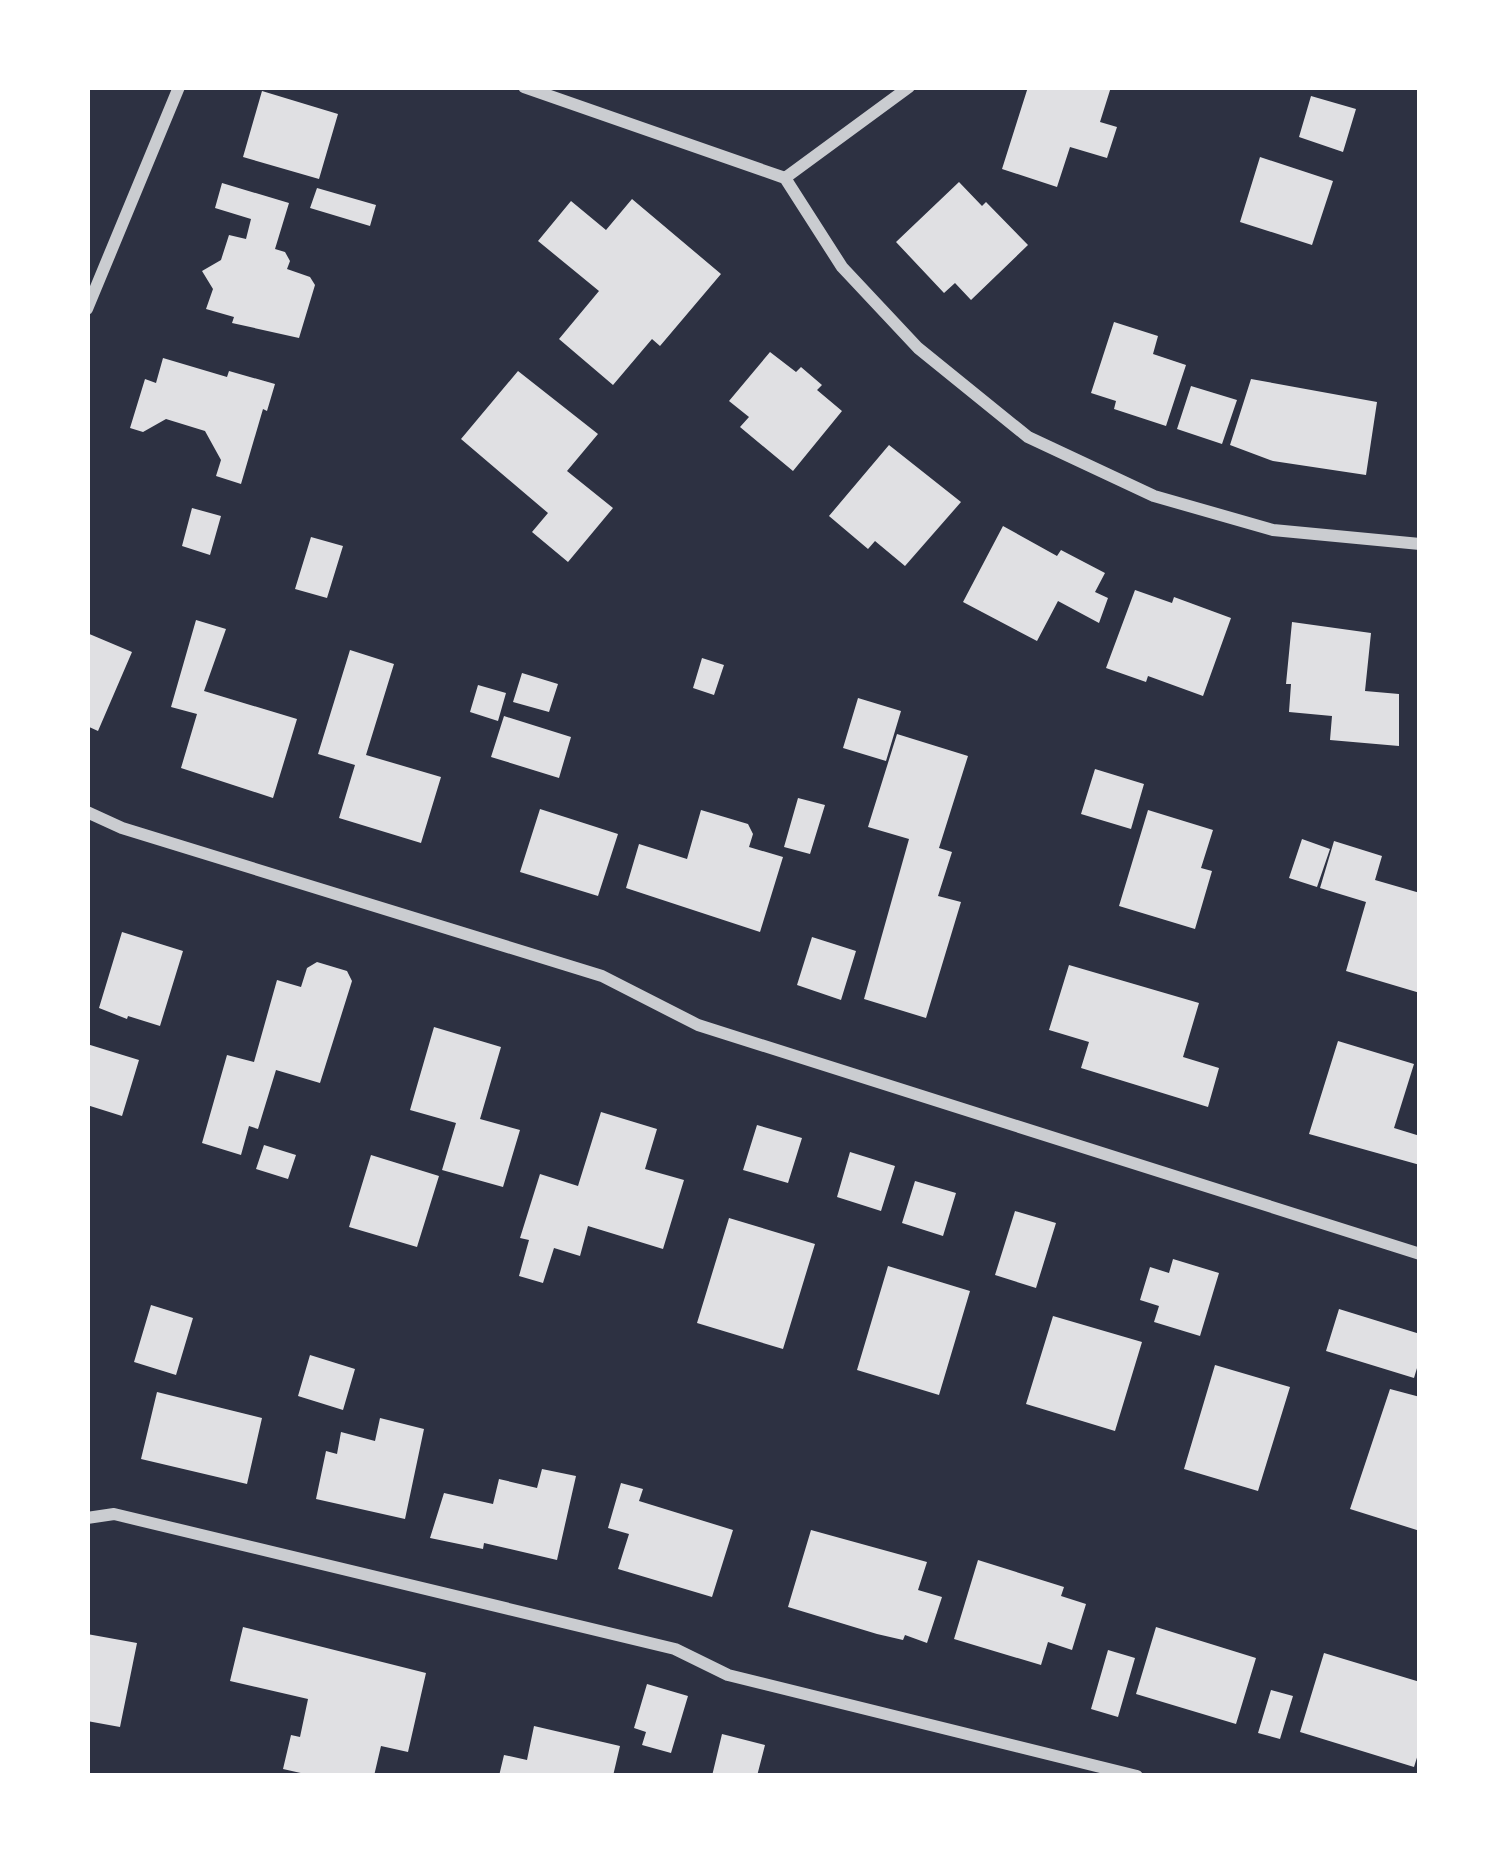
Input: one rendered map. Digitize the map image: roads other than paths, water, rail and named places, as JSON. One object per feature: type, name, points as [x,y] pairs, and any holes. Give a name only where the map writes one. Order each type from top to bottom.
[{"type":"street","points":[[87,309],[179,87]]},
{"type":"street","points":[[524,87],[785,178],[842,267],[918,348],[1028,437],[1154,496],[1273,530],[1420,544]]},
{"type":"street","points":[[785,178],[909,87]]},
{"type":"street","points":[[87,812],[122,828],[602,976],[698,1025],[1420,1254]]},
{"type":"street","points":[[87,1518],[113,1514],[675,1649],[728,1675],[1137,1776]]}]
